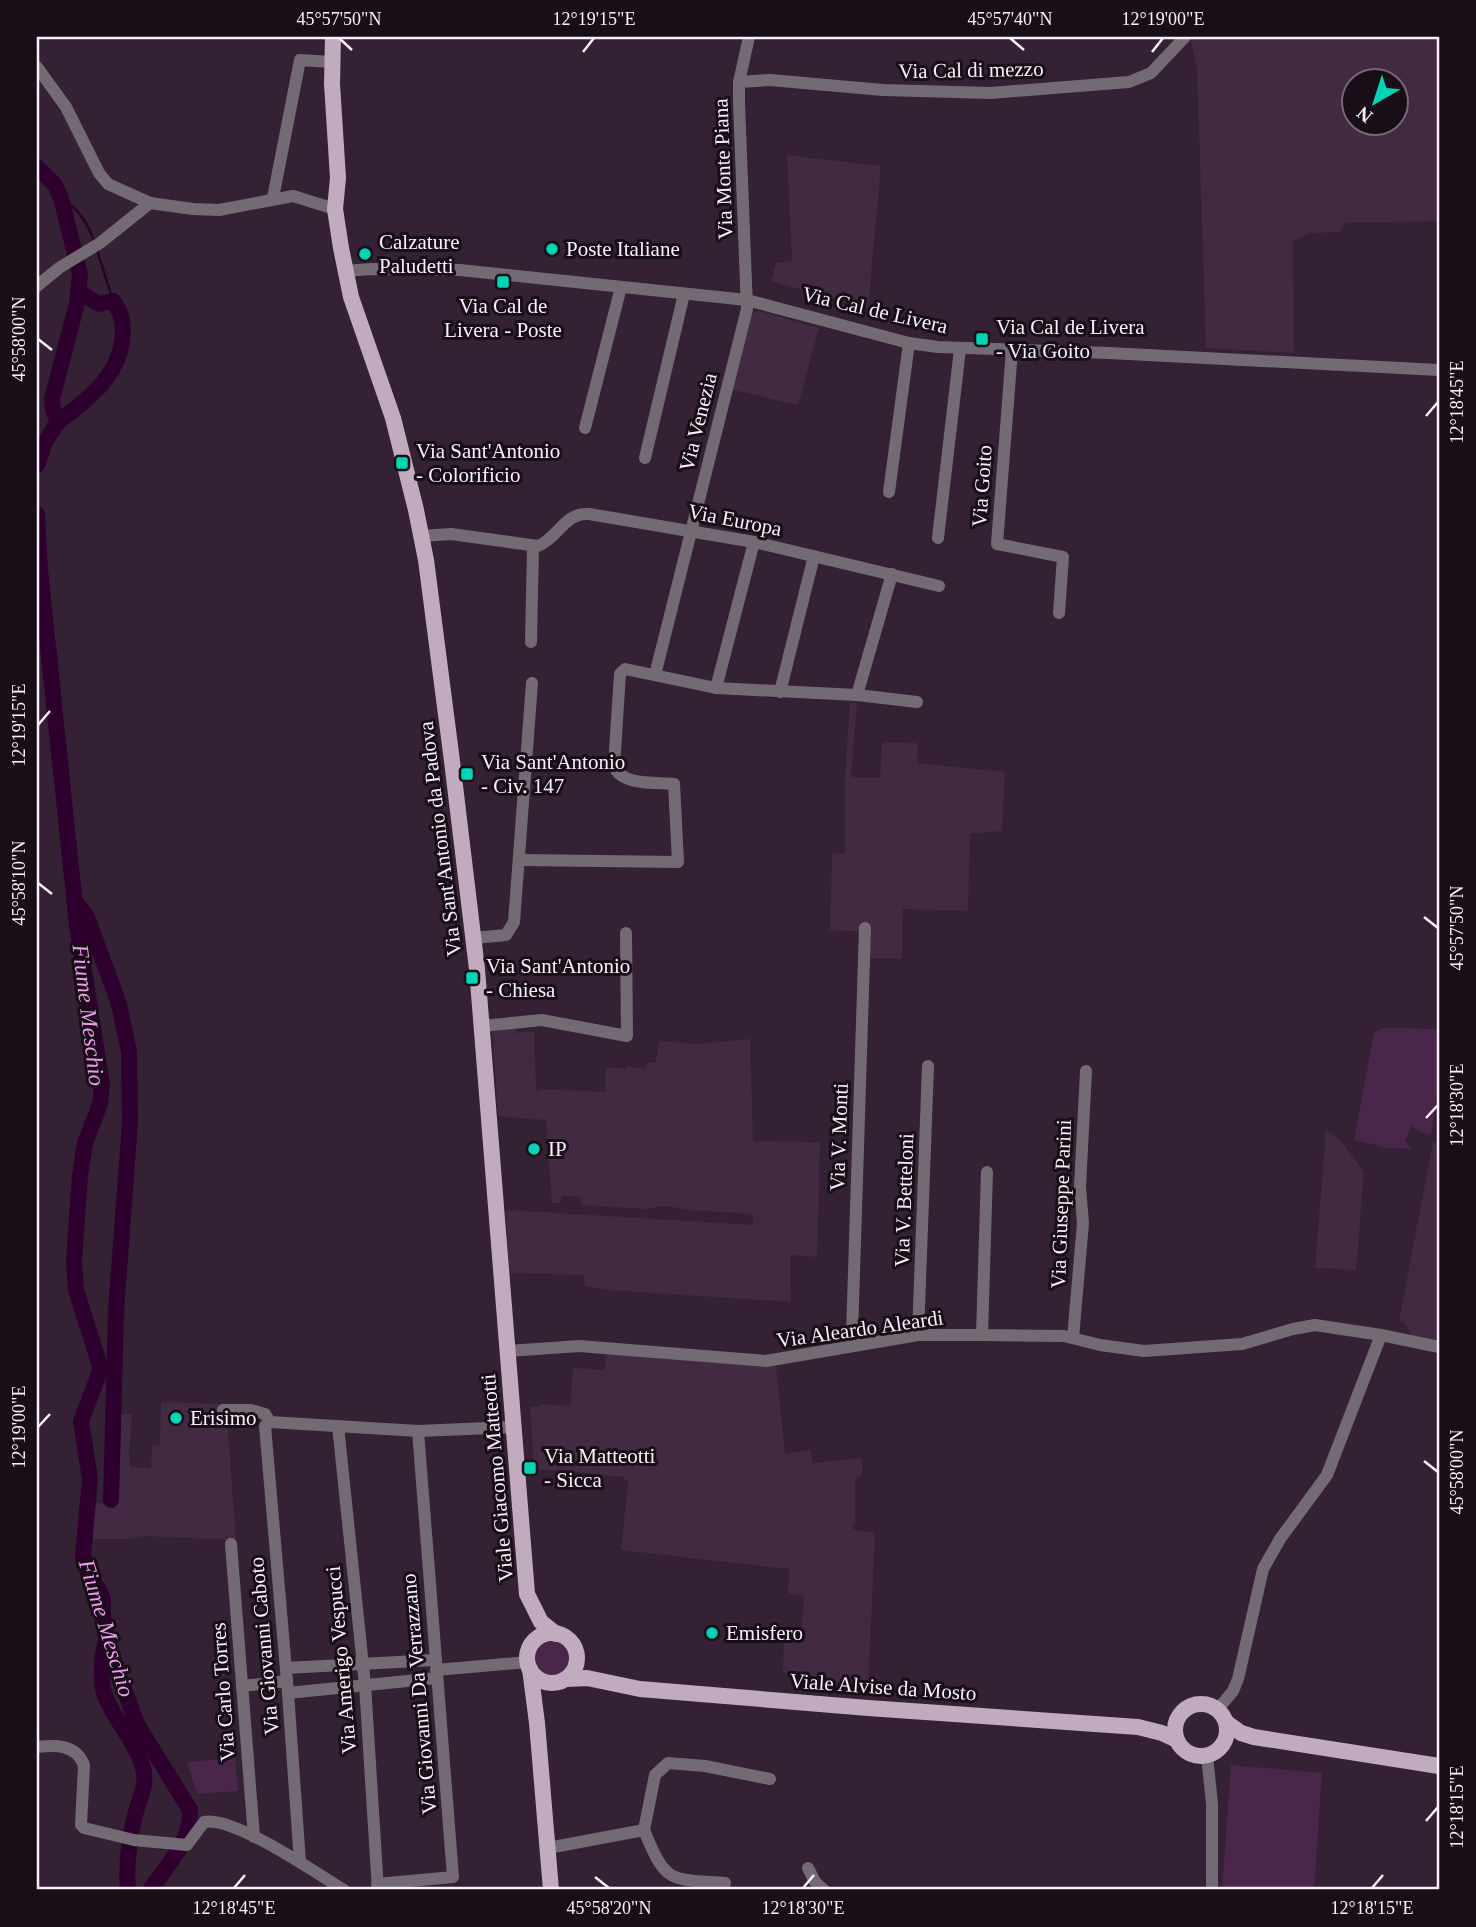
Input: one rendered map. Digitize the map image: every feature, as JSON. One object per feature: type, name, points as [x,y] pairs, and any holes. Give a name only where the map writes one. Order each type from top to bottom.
[{"type":"main road","name":"Via Sant'Antonio da Padova","points":[[332,38],[338,178],[335,209],[345,271],[357,319],[399,438],[422,536],[474,938],[508,1351]]},
{"type":"main road","name":"Viale Giacomo Matteotti","points":[[508,1351],[528,1598],[541,1622],[556,1634]]},
{"type":"main road","points":[[528,1598],[533,1633],[529,1666],[537,1723],[551,1890]]},
{"type":"main road","points":[[531,1645],[543,1635],[556,1634],[567,1637],[578,1656],[575,1669],[545,1698],[537,1723]]},
{"type":"main road","name":"Viale Alvise da Mosto","points":[[578,1656],[597,1673],[626,1685]]},
{"type":"main road","points":[[529,1666],[541,1681],[562,1681]]},
{"type":"main road","name":"Viale Alvise da Mosto","points":[[562,1681],[587,1678],[649,1689],[1138,1727],[1177,1740]]},
{"type":"main road","points":[[1223,1716],[1228,1731],[1224,1743],[1215,1753],[1207,1756],[1189,1754],[1177,1740],[1175,1732],[1178,1718],[1186,1708],[1202,1704],[1223,1716],[1241,1733],[1254,1737],[1439,1766]]},
{"type":"main road","name":"Viale Alvise da Mosto","points":[[1138,1727],[1157,1725],[1178,1718]]},
{"type":"main road","points":[[1224,1743],[1254,1737]]},
{"type":"street","name":"Via Monte Piana","points":[[747,300],[739,82],[749,37]]},
{"type":"street","name":"Via Cal di mezzo","points":[[739,82],[770,80],[883,90],[991,93],[1129,82],[1151,73],[1185,37]]},
{"type":"street","points":[[273,198],[300,60],[332,62]]},
{"type":"street","points":[[37,67],[66,107],[99,173],[108,184],[150,203],[193,209],[219,210],[293,196],[335,209]]},
{"type":"street","points":[[37,286],[59,268],[97,245],[150,203]]},
{"type":"street","name":"Via Cal de Livera","points":[[345,271],[460,270],[747,300],[909,343],[960,349],[1137,354],[1439,370]]},
{"type":"street","points":[[585,428],[621,287]]},
{"type":"street","points":[[645,458],[684,294]]},
{"type":"street","name":"Via Venezia","points":[[655,675],[747,309],[747,300]]},
{"type":"street","points":[[889,492],[909,343]]},
{"type":"street","points":[[938,538],[960,349]]},
{"type":"street","name":"Via Goito","points":[[1012,350],[997,544],[1063,557],[1059,613]]},
{"type":"street","name":"Via Europa","points":[[533,547],[543,545],[571,517],[583,513],[754,542],[939,586]]},
{"type":"street","points":[[422,536],[451,534],[533,547],[531,642]]},
{"type":"street","points":[[716,688],[754,542]]},
{"type":"street","points":[[780,692],[814,556]]},
{"type":"street","points":[[857,695],[892,573]]},
{"type":"street","points":[[520,860],[678,862],[674,784],[625,779],[616,772],[614,766],[620,674],[625,669],[716,688],[857,695],[917,702]]},
{"type":"street","points":[[474,938],[503,936],[512,927],[520,860],[531,683]]},
{"type":"street","name":"Via V. Monti","points":[[854,1346],[852,1335],[865,928]]},
{"type":"street","points":[[482,1026],[542,1020],[627,1036],[626,933]]},
{"type":"street","name":"Via V. Betteloni","points":[[918,1335],[928,1066]]},
{"type":"street","name":"Via Giuseppe Parini","points":[[1073,1338],[1083,1223],[1080,1187],[1086,1070]]},
{"type":"street","points":[[982,1335],[987,1172]]},
{"type":"street","name":"Via Aleardo Aleardi","points":[[508,1351],[579,1346],[758,1361],[918,1335],[1051,1335],[1144,1351],[1242,1344],[1315,1325],[1439,1347]]},
{"type":"street","points":[[1223,1716],[1238,1679],[1257,1586],[1267,1559],[1327,1475],[1381,1335]]},
{"type":"street","points":[[223,1410],[251,1410],[265,1414],[267,1424],[418,1431],[513,1427]]},
{"type":"street","name":"Via Giovanni Caboto","points":[[267,1424],[300,1862]]},
{"type":"street","name":"Via Amerigo Vespucci","points":[[338,1426],[365,1685],[378,1887]]},
{"type":"street","name":"Via Giovanni Da Verrazzano","points":[[378,1887],[453,1877],[418,1431]]},
{"type":"street","name":"Via Carlo Torres","points":[[231,1544],[254,1837]]},
{"type":"street","points":[[242,1686],[287,1681],[362,1664],[436,1669],[529,1666]]},
{"type":"street","points":[[287,1681],[365,1685],[436,1669]]},
{"type":"street","points":[[37,1747],[67,1747],[81,1758],[84,1828],[130,1839],[180,1845],[204,1822],[214,1820],[254,1837],[344,1890]]},
{"type":"street","points":[[1207,1756],[1212,1804],[1212,1890]]},
{"type":"street","points":[[725,1882],[682,1880],[671,1875],[657,1861],[644,1830],[655,1775],[668,1763],[705,1766],[770,1779]]},
{"type":"street","points":[[548,1848],[644,1830]]},
{"type":"street","points":[[808,1868],[824,1890]]},
{"type":"shaded area","points":[[1190,37],[1439,37],[1439,221],[1344,223],[1341,232],[1310,233],[1293,241],[1294,353],[1206,348],[1197,68]]},
{"type":"shaded area","points":[[787,155],[881,166],[868,308],[771,281],[776,263],[792,261]]},
{"type":"shaded area","points":[[758,311],[819,328],[798,405],[729,389],[750,315]]},
{"type":"shaded area","points":[[850,703],[857,703],[851,777],[880,778],[882,742],[916,743],[917,763],[1005,772],[1002,831],[970,834],[968,911],[903,909],[902,959],[867,958],[868,932],[830,930],[832,854],[845,853],[845,777]]},
{"type":"shaded area","points":[[515,1023],[516,1033],[534,1031],[536,1090],[540,1091],[605,1092],[606,1067],[646,1069],[647,1063],[656,1062],[659,1041],[697,1044],[750,1039],[753,1141],[820,1142],[817,1257],[790,1255],[791,1302],[608,1290],[585,1286],[584,1275],[509,1273],[506,1210],[754,1225],[752,1214],[659,1206],[648,1209],[581,1205],[581,1197],[561,1196],[561,1203],[552,1203],[546,1120],[498,1116],[492,1026]]},
{"type":"shaded area","points":[[1382,1028],[1439,1029],[1439,1080],[1431,1135],[1412,1126],[1405,1140],[1411,1149],[1388,1148],[1354,1140],[1374,1033]]},
{"type":"shaded area","points":[[1326,1130],[1341,1141],[1364,1172],[1356,1270],[1315,1268]]},
{"type":"shaded area","points":[[1433,1142],[1439,1143],[1439,1342],[1413,1337],[1404,1322],[1399,1321]]},
{"type":"shaded area","points":[[606,1352],[776,1367],[785,1454],[811,1450],[812,1463],[862,1458],[862,1476],[855,1478],[853,1530],[875,1533],[868,1687],[783,1673],[784,1634],[801,1633],[804,1596],[788,1593],[789,1569],[621,1550],[628,1482],[623,1477],[534,1470],[530,1407],[540,1404],[570,1406],[573,1368],[605,1370]]},
{"type":"shaded area","points":[[161,1402],[226,1404],[236,1540],[144,1536],[89,1539],[95,1503],[117,1504],[119,1414],[132,1414],[129,1456],[131,1467],[151,1468],[152,1446],[160,1445]]},
{"type":"shaded area","points":[[552,1639],[566,1645],[572,1659],[566,1673],[552,1679],[538,1673],[532,1659],[538,1645]]},
{"type":"shaded area","points":[[235,1758],[238,1791],[197,1794],[187,1762]]},
{"type":"shaded area","points":[[1231,1765],[1322,1773],[1314,1890],[1222,1890]]},
{"type":"waterway","name":"Fiume Meschio","points":[[37,167],[55,185],[61,198],[80,274],[77,303],[52,399],[58,422],[45,442],[37,465]]},
{"type":"waterway","points":[[62,200],[82,217],[94,241]]},
{"type":"waterway","points":[[97,250],[113,301]]},
{"type":"waterway","points":[[58,422],[98,388],[113,367],[122,342],[122,320],[113,301],[99,304],[79,292]]},
{"type":"waterway","name":"Fiume Meschio","points":[[37,514],[40,570],[77,925],[102,1085],[100,1104],[85,1143],[74,1261],[76,1290],[101,1369],[81,1421],[90,1479],[83,1556],[89,1576],[103,1599],[103,1622],[109,1649],[137,1724],[190,1810],[187,1832],[150,1890]]},
{"type":"waterway","points":[[76,902],[87,917],[119,1004],[129,1052],[130,1122],[116,1311],[111,1500]]},
{"type":"waterway","points":[[105,1643],[102,1663],[103,1690],[114,1714],[136,1749],[144,1774],[144,1786],[130,1843],[128,1890]]},
{"type":"place","name":"Poste Italiane","points":[[552,249]]},
{"type":"place","name":"Calzature Paludetti","points":[[365,254]]},
{"type":"place","name":"Via Cal de Livera - Poste","points":[[503,282]]},
{"type":"place","name":"Via Cal de Livera - Via Goito","points":[[982,339]]},
{"type":"place","name":"Via Sant'Antonio - Colorificio","points":[[402,463]]},
{"type":"place","name":"Via Sant'Antonio - Civ. 147","points":[[467,774]]},
{"type":"place","name":"Via Sant'Antonio - Chiesa","points":[[472,978]]},
{"type":"place","name":"IP","points":[[534,1149]]},
{"type":"place","name":"Erisimo","points":[[176,1418]]},
{"type":"place","name":"Via Matteotti - Sicca","points":[[530,1468]]},
{"type":"place","name":"Emisfero","points":[[712,1633]]}]
